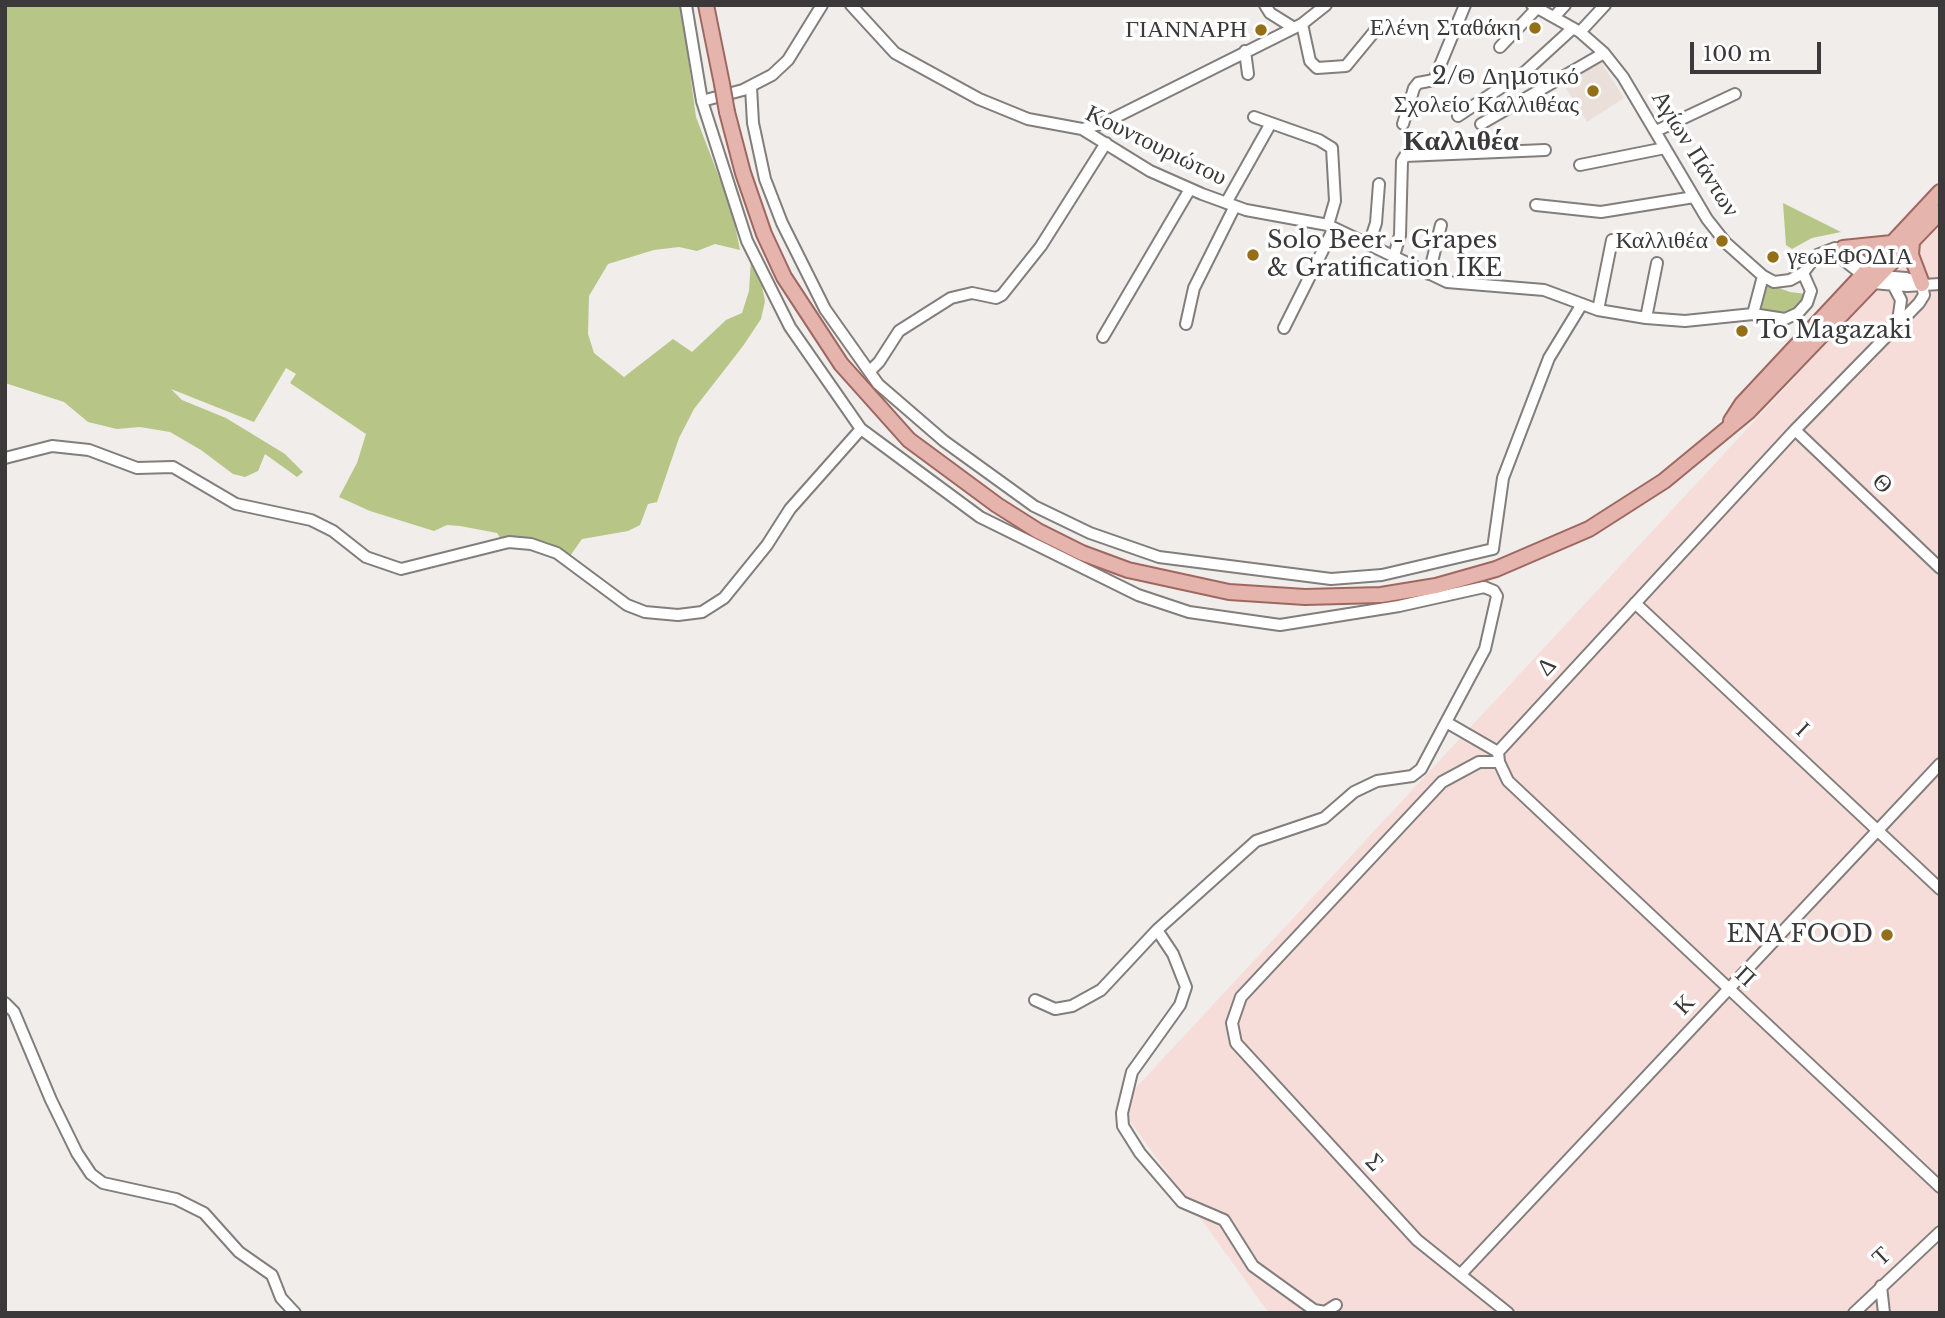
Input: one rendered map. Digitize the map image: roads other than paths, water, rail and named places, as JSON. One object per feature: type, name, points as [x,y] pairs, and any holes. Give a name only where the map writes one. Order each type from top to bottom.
[{"type":"main road","points":[[706,5],[727,111],[743,173],[784,277],[809,320],[876,406],[909,440],[997,505],[1049,537],[1128,570],[1228,592],[1305,597],[1381,595],[1436,586],[1496,569],[1588,529],[1664,481],[1727,427],[1742,404],[1876,277],[1940,212]]},
{"type":"main road","points":[[1876,277],[1892,243],[1940,192]]},
{"type":"main road","points":[[1912,242],[1911,255],[1922,284]]},
{"type":"main road","points":[[1836,249],[1892,243]]},
{"type":"street","points":[[686,5],[702,101],[743,230],[790,327],[861,429],[980,517],[1138,596],[1189,612],[1280,625],[1399,607],[1484,587],[1494,591],[1497,596],[1485,649],[1417,773],[1407,778],[1377,780],[1354,792],[1324,818],[1256,841],[1157,930],[1116,978],[1084,1001],[1055,1009],[1035,1000]]},
{"type":"street","points":[[702,101],[751,87],[788,60],[822,5]]},
{"type":"street","name":"Κουντουριώτου","points":[[851,5],[895,53],[1010,113],[1082,129],[1150,170],[1190,189],[1230,204],[1331,227],[1447,282],[1544,290],[1598,310],[1646,318],[1685,321],[1753,314],[1785,319],[1798,313],[1807,303],[1811,291],[1803,273]]},
{"type":"street","points":[[1265,5],[1270,13],[1298,26],[1310,61],[1317,68],[1346,66],[1374,32]]},
{"type":"street","points":[[1082,129],[1104,123],[1298,26],[1326,5]]},
{"type":"street","points":[[1403,124],[1413,88],[1418,83],[1434,80],[1465,5]]},
{"type":"street","points":[[1554,17],[1565,5]]},
{"type":"street","points":[[1458,116],[1526,71],[1605,5]]},
{"type":"street","points":[[1500,47],[1534,6]]},
{"type":"street","name":"Αγίων Πάντων","points":[[1534,6],[1577,30],[1604,53],[1623,77],[1707,219],[1726,243],[1763,276]]},
{"type":"street","points":[[1245,51],[1248,74]]},
{"type":"street","points":[[1481,124],[1604,53]]},
{"type":"street","points":[[751,87],[760,155],[782,223],[825,309],[886,393],[1010,491],[1090,533],[1160,557],[1331,579],[1382,575],[1451,561],[1493,549],[1503,478],[1549,358],[1582,304]]},
{"type":"street","points":[[1656,131],[1735,94]]},
{"type":"street","points":[[1254,117],[1319,140],[1332,148],[1335,201],[1331,227],[1283,328]]},
{"type":"street","points":[[1186,324],[1194,288],[1230,204],[1271,123]]},
{"type":"street","points":[[870,371],[899,331],[951,298],[972,293],[996,298],[1003,296],[1041,246],[1106,144]]},
{"type":"street","points":[[1580,164],[1665,148]]},
{"type":"street","points":[[1394,256],[1400,235],[1402,161],[1405,156],[1545,150]]},
{"type":"street","points":[[1369,244],[1376,223],[1379,184]]},
{"type":"street","points":[[1103,337],[1190,189]]},
{"type":"street","points":[[1536,205],[1601,212],[1695,197]]},
{"type":"street","points":[[1429,274],[1441,225]]},
{"type":"street","points":[[1598,310],[1612,240]]},
{"type":"street","points":[[1753,314],[1763,276],[1782,283],[1803,273],[1817,255],[1836,249],[1876,277],[1901,300],[1897,324]]},
{"type":"street","points":[[1646,318],[1657,263]]},
{"type":"street","points":[[1876,277],[1906,278],[1922,284],[1940,284]]},
{"type":"street","name":"Δ","points":[[1498,757],[1635,603],[1924,295],[1922,284]]},
{"type":"street","points":[[5,458],[51,446],[89,450],[137,468],[173,467],[236,504],[311,520],[333,531],[366,557],[401,569],[509,542],[530,544],[557,553],[628,605],[645,612],[678,615],[702,612],[724,598],[767,545],[790,509],[861,429]]},
{"type":"street","name":"Θ","points":[[1795,430],[1940,568]]},
{"type":"street","name":"Ι","points":[[1635,603],[1940,889]]},
{"type":"street","points":[[1446,722],[1498,757]]},
{"type":"street","name":"Π","points":[[1498,757],[1508,781],[1940,1188]]},
{"type":"street","name":"Σ","points":[[1498,757],[1479,762],[1442,782],[1241,997],[1231,1023],[1236,1043],[1417,1240],[1508,1313]]},
{"type":"street","name":"Κ","points":[[1461,1274],[1940,764]]},
{"type":"street","points":[[1157,930],[1173,954],[1186,987],[1180,1005],[1132,1072],[1122,1113],[1123,1126],[1140,1153],[1182,1202],[1197,1211],[1210,1212],[1224,1220],[1253,1266],[1314,1310],[1325,1312],[1336,1305]]},
{"type":"street","points":[[5,1003],[14,1012],[61,1121],[91,1174],[103,1183],[176,1199],[204,1213],[239,1252],[272,1275],[281,1298],[295,1313]]},
{"type":"street","name":"Τ","points":[[1854,1313],[1940,1232]]},
{"type":"street","points":[[1881,1286],[1884,1313]]},
{"type":"place","name":"Ελένη Σταθάκη","points":[[1535,28]]},
{"type":"place","name":"ΓΙΑΝΝΑΡΗ","points":[[1261,30]]},
{"type":"place","name":"2/Θ Δημοτικό Σχολείο Καλλιθέας","points":[[1593,91]]},
{"type":"place","name":"Καλλιθέα","points":[[1722,241]]},
{"type":"place","name":"Solo Beer - Grapes & Gratification IKE","points":[[1253,255]]},
{"type":"place","name":"γεωΕΦΟΔΙΑ","points":[[1773,257]]},
{"type":"place","name":"To Magazaki","points":[[1742,331]]},
{"type":"place","name":"ENA FOOD","points":[[1887,935]]},
{"type":"district","name":"Καλλιθέα","points":[[1461,142]]}]
